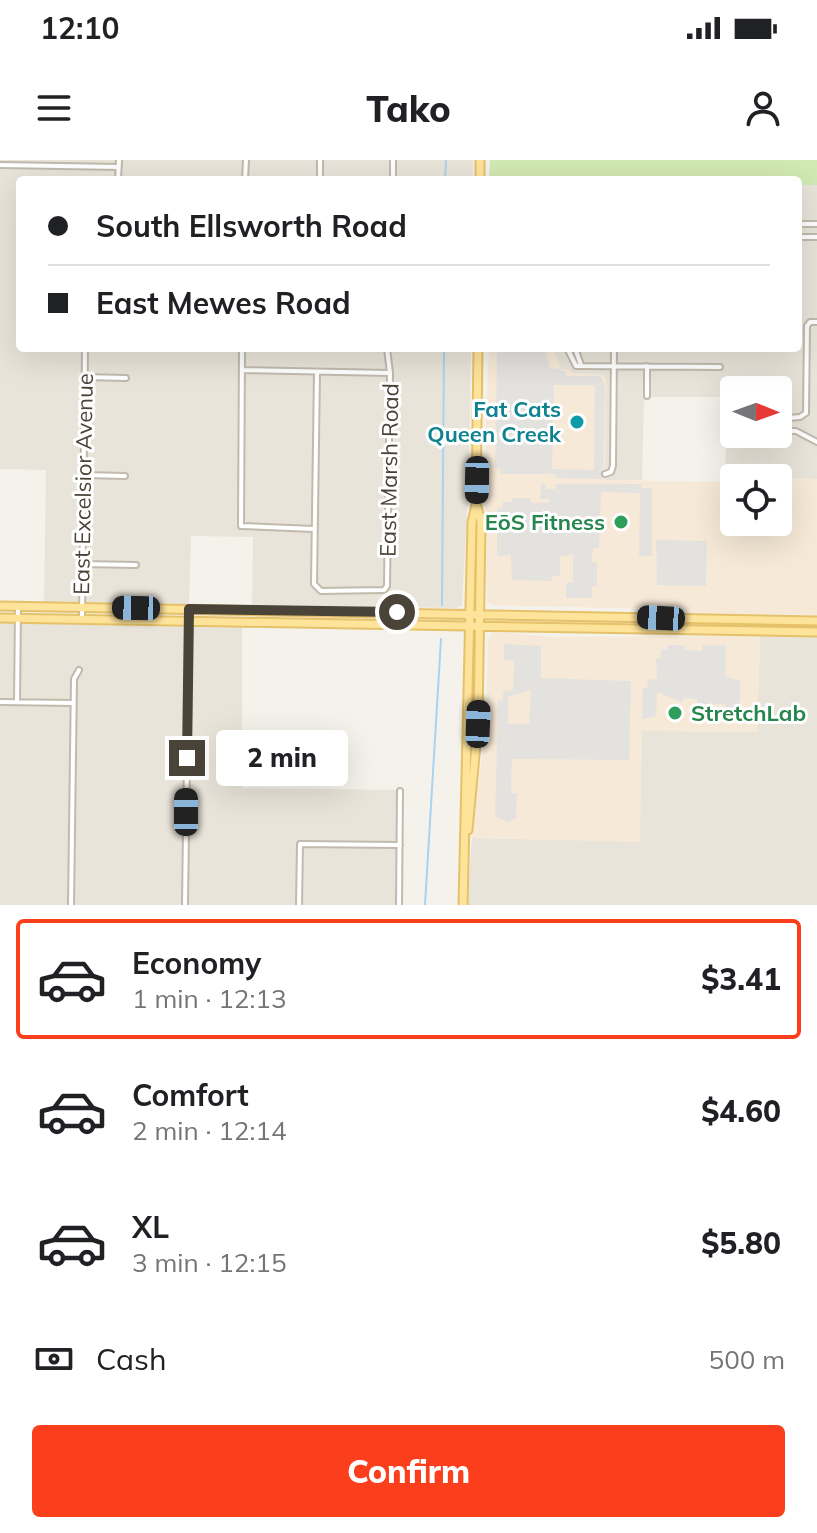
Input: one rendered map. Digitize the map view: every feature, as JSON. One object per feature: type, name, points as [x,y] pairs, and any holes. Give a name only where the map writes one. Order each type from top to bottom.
[{"type":"main road","points":[[474,628],[469,613],[472,522],[476,505],[478,352]]},
{"type":"main road","points":[[463,905],[474,628],[479,613],[481,521],[476,505]]},
{"type":"main road","points":[[0,606],[817,621]]},
{"type":"main road","points":[[0,618],[817,632]]},
{"type":"main road","points":[[757,619],[757,631]]},
{"type":"street","points":[[118,176],[119,160]]},
{"type":"street","points":[[0,165],[119,167]]},
{"type":"street","points":[[792,418],[806,413],[807,326],[810,322],[817,322]]},
{"type":"street","name":"East Excelsior Avenue","points":[[82,619],[85,352]]},
{"type":"street","points":[[242,352],[239,520],[245,528],[314,529],[317,372]]},
{"type":"street","name":"East Marsh Road","points":[[314,529],[313,576],[317,589],[384,590],[387,586],[390,373],[387,352]]},
{"type":"street","points":[[569,352],[573,363],[581,365],[720,367]]},
{"type":"street","points":[[576,352],[581,365]]},
{"type":"street","points":[[605,474],[611,472],[613,466],[614,352]]},
{"type":"street","points":[[647,366],[647,396]]},
{"type":"street","points":[[242,370],[390,373]]},
{"type":"street","points":[[84,377],[126,378]]},
{"type":"street","points":[[792,431],[817,442]]},
{"type":"street","points":[[83,475],[125,476]]},
{"type":"street","points":[[83,564],[136,565]]},
{"type":"street","points":[[17,702],[18,606]]},
{"type":"street","points":[[185,905],[189,609]]},
{"type":"street","points":[[71,905],[73,703],[74,679],[79,670]]},
{"type":"street","points":[[0,702],[73,703]]},
{"type":"street","points":[[399,905],[400,791]]},
{"type":"street","points":[[299,905],[300,844],[400,845]]},
{"type":"shaded area","points":[[0,160],[473,160],[473,176],[16,176],[16,352],[471,352],[462,605],[456,608],[252,605],[253,537],[191,536],[189,604],[44,602],[46,470],[0,469]]},
{"type":"shaded area","points":[[802,185],[817,185],[817,479],[792,478],[792,464],[725,464],[726,448],[792,448],[792,376],[720,376],[720,397],[644,397],[642,480],[605,480],[603,375],[569,373],[561,369],[555,352],[802,352]]},
{"type":"shaded area","points":[[489,352],[555,352],[561,369],[569,369],[573,374],[603,375],[606,378],[605,480],[720,482],[720,536],[792,536],[792,478],[817,479],[817,615],[673,613],[652,609],[487,603],[484,469]]},
{"type":"shaded area","points":[[497,352],[546,352],[550,368],[566,371],[566,376],[598,376],[602,379],[605,387],[603,479],[556,478],[547,470],[546,474],[501,474],[500,469],[495,468]],"holes":[[[554,385],[595,385],[594,470],[552,469]]]},
{"type":"shaded area","points":[[541,484],[545,484],[546,489],[555,489],[556,484],[641,484],[641,488],[652,488],[652,556],[639,556],[640,493],[601,492],[599,548],[594,548],[592,554],[592,562],[597,562],[597,586],[592,586],[592,598],[566,598],[566,583],[573,582],[573,555],[560,556],[560,576],[552,576],[551,581],[512,580],[511,555],[497,556],[497,509],[502,508],[503,502],[512,502],[512,498],[530,498],[531,503],[549,503],[550,499],[540,499]]},
{"type":"shaded area","points":[[656,540],[707,541],[706,586],[657,585]]},
{"type":"shaded area","points":[[0,623],[242,628],[242,788],[402,790],[401,905],[0,905]]},
{"type":"shaded area","points":[[492,633],[551,637],[760,636],[757,732],[642,731],[640,842],[472,838],[486,726],[488,639]]},
{"type":"shaded area","points":[[760,636],[817,637],[817,905],[467,905],[472,838],[639,841],[642,730],[757,732]]},
{"type":"shaded area","points":[[504,644],[541,646],[541,678],[631,681],[629,760],[512,759],[511,793],[517,794],[516,818],[507,822],[495,816],[498,701],[503,700],[503,692],[513,690],[514,661],[504,660]],"holes":[[[531,690],[529,724],[508,724],[508,697]]]},
{"type":"shaded area","points":[[668,645],[684,645],[685,650],[702,651],[703,645],[726,646],[725,676],[740,681],[740,721],[726,716],[725,704],[697,704],[697,699],[684,698],[682,702],[657,692],[656,716],[642,719],[643,688],[648,688],[647,680],[657,679],[656,658],[661,658],[661,649],[668,649]]},
{"type":"green space","points":[[490,160],[817,160],[817,185],[802,185],[802,176],[489,176]]},
{"type":"waterway","points":[[445,176],[446,160]]},
{"type":"waterway","points":[[442,605],[444,352]]},
{"type":"waterway","points":[[425,905],[441,639]]},
{"type":"place","name":"Fat Cats Queen Creek","points":[[577,422]]},
{"type":"place","name":"EōS Fitness","points":[[621,522]]},
{"type":"place","name":"StretchLab","points":[[675,713]]},
{"type":"route","points":[[187,758],[189,609],[397,612]]}]
